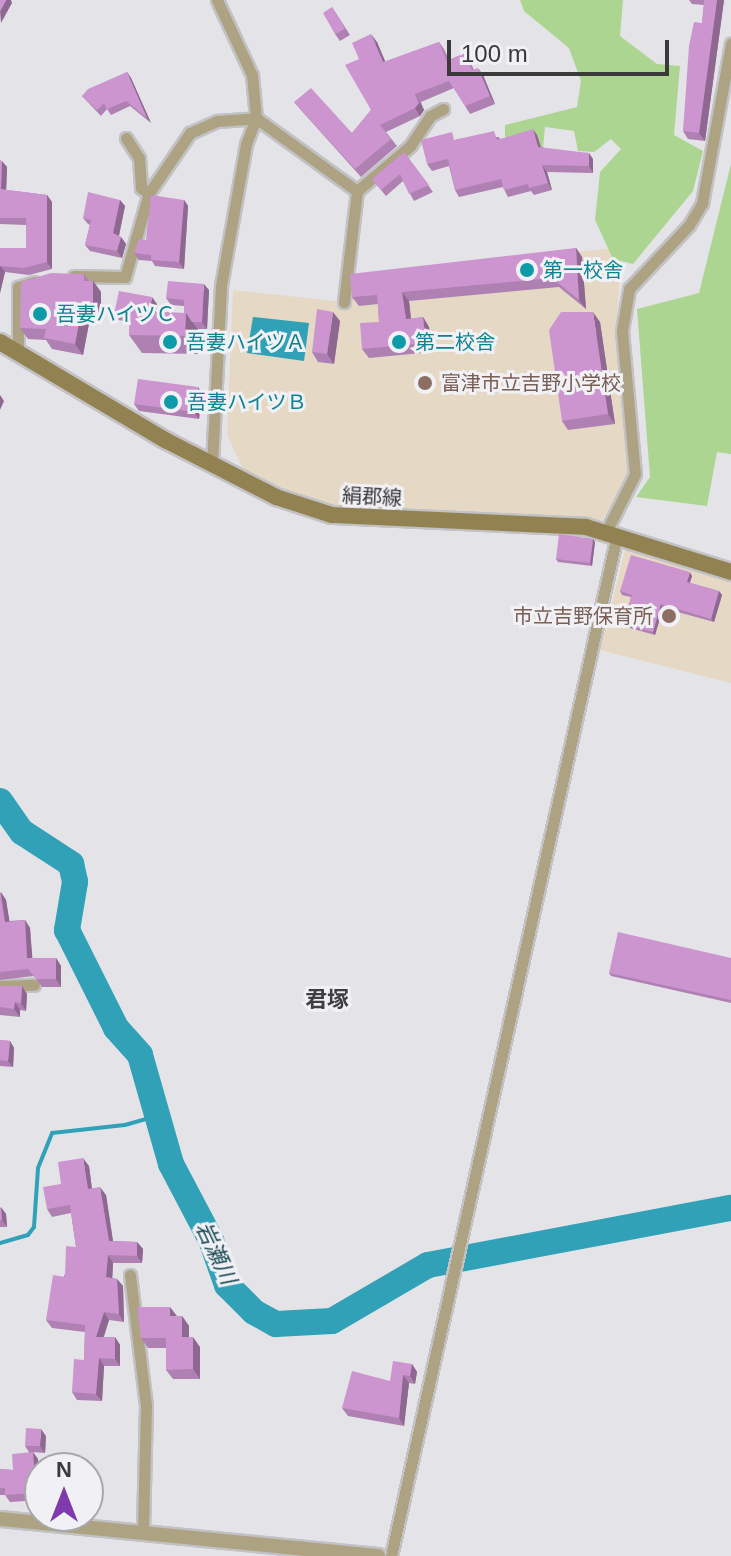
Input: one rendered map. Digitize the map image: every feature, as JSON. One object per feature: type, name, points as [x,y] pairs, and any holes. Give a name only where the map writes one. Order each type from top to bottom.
[{"type":"main road","name":"絹郡線","points":[[0,342],[276,497],[332,515],[612,533],[731,572]]},
{"type":"street","points":[[212,462],[221,286],[246,144],[256,118],[252,75],[217,0]]},
{"type":"street","points":[[391,1556],[612,533],[635,474],[622,331],[629,289],[689,225],[702,203],[731,44]]},
{"type":"street","points":[[344,302],[357,191],[410,146],[430,116],[443,109]]},
{"type":"street","points":[[58,276],[125,277],[149,193],[190,133],[217,121],[256,118],[357,191]]},
{"type":"street","points":[[126,138],[139,158],[141,188],[149,193]]},
{"type":"street","points":[[18,350],[18,287],[44,279]]},
{"type":"street","points":[[0,986],[34,985]]},
{"type":"street","points":[[130,1275],[146,1406],[143,1533]]},
{"type":"street","points":[[0,1519],[378,1556]]},
{"type":"shaded area","name":"富津市立吉野小学校","points":[[622,247],[616,332],[628,477],[602,520],[355,511],[322,505],[244,471],[227,435],[233,290],[344,302],[347,277]]},
{"type":"shaded area","name":"市立吉野保育所","points":[[626,546],[731,582],[731,683],[600,650]]},
{"type":"green space","points":[[520,0],[623,0],[620,36],[657,64],[680,66],[674,135],[703,151],[693,191],[633,264],[613,259],[595,220],[600,172],[621,149],[611,139],[594,152],[578,151],[574,131],[545,127],[543,148],[505,137],[505,125],[577,107],[581,81],[569,48],[524,11]]},
{"type":"green space","points":[[731,164],[731,454],[717,452],[707,506],[636,497],[650,477],[637,309],[699,293]]},
{"type":"water","points":[[253,317],[309,323],[304,361],[247,353]]},
{"type":"building","points":[[704,0],[717,0],[699,133],[683,131],[689,46],[694,22],[702,23]]},
{"type":"building","points":[[332,7],[345,29],[335,34],[323,13]]},
{"type":"building","points":[[371,34],[383,62],[439,42],[447,61],[465,53],[472,70],[478,68],[490,96],[465,106],[449,81],[415,94],[419,103],[415,108],[380,125],[391,139],[355,169],[294,102],[311,88],[352,133],[371,110],[345,65],[359,59],[352,43]]},
{"type":"building","points":[[127,72],[147,118],[126,101],[107,109],[104,103],[97,110],[82,96],[88,89]]},
{"type":"building","points":[[533,129],[538,147],[589,153],[589,166],[542,165],[548,183],[529,188],[528,184],[504,190],[501,179],[455,190],[448,159],[427,164],[421,140],[452,132],[454,140],[494,131],[497,140]]},
{"type":"building","points":[[404,152],[429,185],[409,194],[400,174],[381,190],[372,179]]},
{"type":"building","points":[[0,160],[1,189],[47,195],[47,262],[24,268],[0,266],[0,248],[26,248],[26,218],[0,218]]},
{"type":"building","points":[[88,192],[120,200],[113,233],[121,237],[117,251],[85,245],[91,220],[83,218]]},
{"type":"building","points":[[151,195],[184,200],[179,262],[151,260],[151,255],[134,253],[139,239],[146,240]]},
{"type":"building","points":[[576,248],[579,300],[552,278],[402,292],[406,319],[423,317],[426,343],[362,349],[360,323],[379,322],[377,295],[352,297],[350,274]]},
{"type":"building","points":[[51,273],[84,274],[84,281],[93,281],[93,309],[82,307],[75,344],[44,338],[46,329],[20,328],[21,282]]},
{"type":"building","points":[[168,281],[204,284],[202,322],[192,322],[184,313],[184,300],[166,298]]},
{"type":"building","points":[[119,291],[152,297],[149,312],[130,312],[130,317],[114,314]]},
{"type":"building","points":[[317,309],[333,312],[327,354],[312,352]]},
{"type":"building","points":[[130,312],[186,313],[185,336],[129,335]]},
{"type":"building","points":[[561,312],[593,312],[608,414],[562,421],[549,330]]},
{"type":"building","name":"吾妻ハイツＢ","points":[[138,379],[198,387],[194,412],[134,404]]},
{"type":"building","points":[[559,534],[593,539],[590,563],[556,559]]},
{"type":"building","points":[[631,555],[690,572],[687,582],[719,591],[711,619],[661,604],[653,632],[624,624],[632,595],[620,591]]},
{"type":"building","points":[[0,892],[5,922],[25,920],[27,958],[56,958],[56,979],[36,979],[28,969],[0,972]]},
{"type":"building","points":[[618,932],[731,958],[731,1000],[609,973]]},
{"type":"building","points":[[0,986],[22,986],[21,1003],[15,1002],[14,1009],[0,1007]]},
{"type":"building","points":[[0,1040],[10,1041],[8,1061],[0,1060]]},
{"type":"building","points":[[83,1158],[88,1189],[100,1187],[109,1241],[137,1242],[137,1256],[108,1255],[106,1277],[117,1279],[119,1314],[104,1312],[96,1337],[115,1337],[115,1359],[99,1358],[96,1394],[72,1392],[74,1359],[84,1360],[85,1325],[46,1320],[53,1275],[65,1277],[66,1246],[76,1247],[70,1205],[47,1209],[43,1187],[61,1184],[58,1162]]},
{"type":"building","points":[[137,1307],[170,1307],[170,1316],[182,1316],[182,1337],[193,1337],[193,1369],[166,1370],[166,1338],[141,1338]]},
{"type":"building","points":[[393,1361],[412,1364],[410,1376],[403,1375],[399,1418],[342,1408],[352,1371],[390,1381]]},
{"type":"building","points":[[26,1428],[41,1429],[40,1446],[25,1446]]},
{"type":"building","points":[[24,1453],[24,1494],[5,1495],[5,1488],[0,1488],[0,1469],[13,1470],[12,1454]]},
{"type":"waterway","name":"岩瀬川","points":[[0,801],[22,832],[71,864],[75,882],[67,930],[116,1028],[140,1055],[171,1164],[211,1240],[227,1285],[254,1312],[276,1324],[332,1321],[428,1265],[731,1208]]},
{"type":"waterway","points":[[0,1243],[28,1235],[34,1227],[38,1168],[52,1133],[125,1125],[160,1115]]},
{"type":"place","name":"第一校舎","points":[[527,270]]},
{"type":"place","name":"吾妻ハイツＣ","points":[[40,314]]},
{"type":"place","name":"吾妻ハイツＡ","points":[[170,342]]},
{"type":"place","name":"第二校舎","points":[[399,342]]},
{"type":"place","name":"富津市立吉野小学校","points":[[425,383]]},
{"type":"place","name":"吾妻ハイツＢ","points":[[171,402]]},
{"type":"place","name":"市立吉野保育所","points":[[669,616]]},
{"type":"district","name":"君塚","points":[[327,1000]]}]
